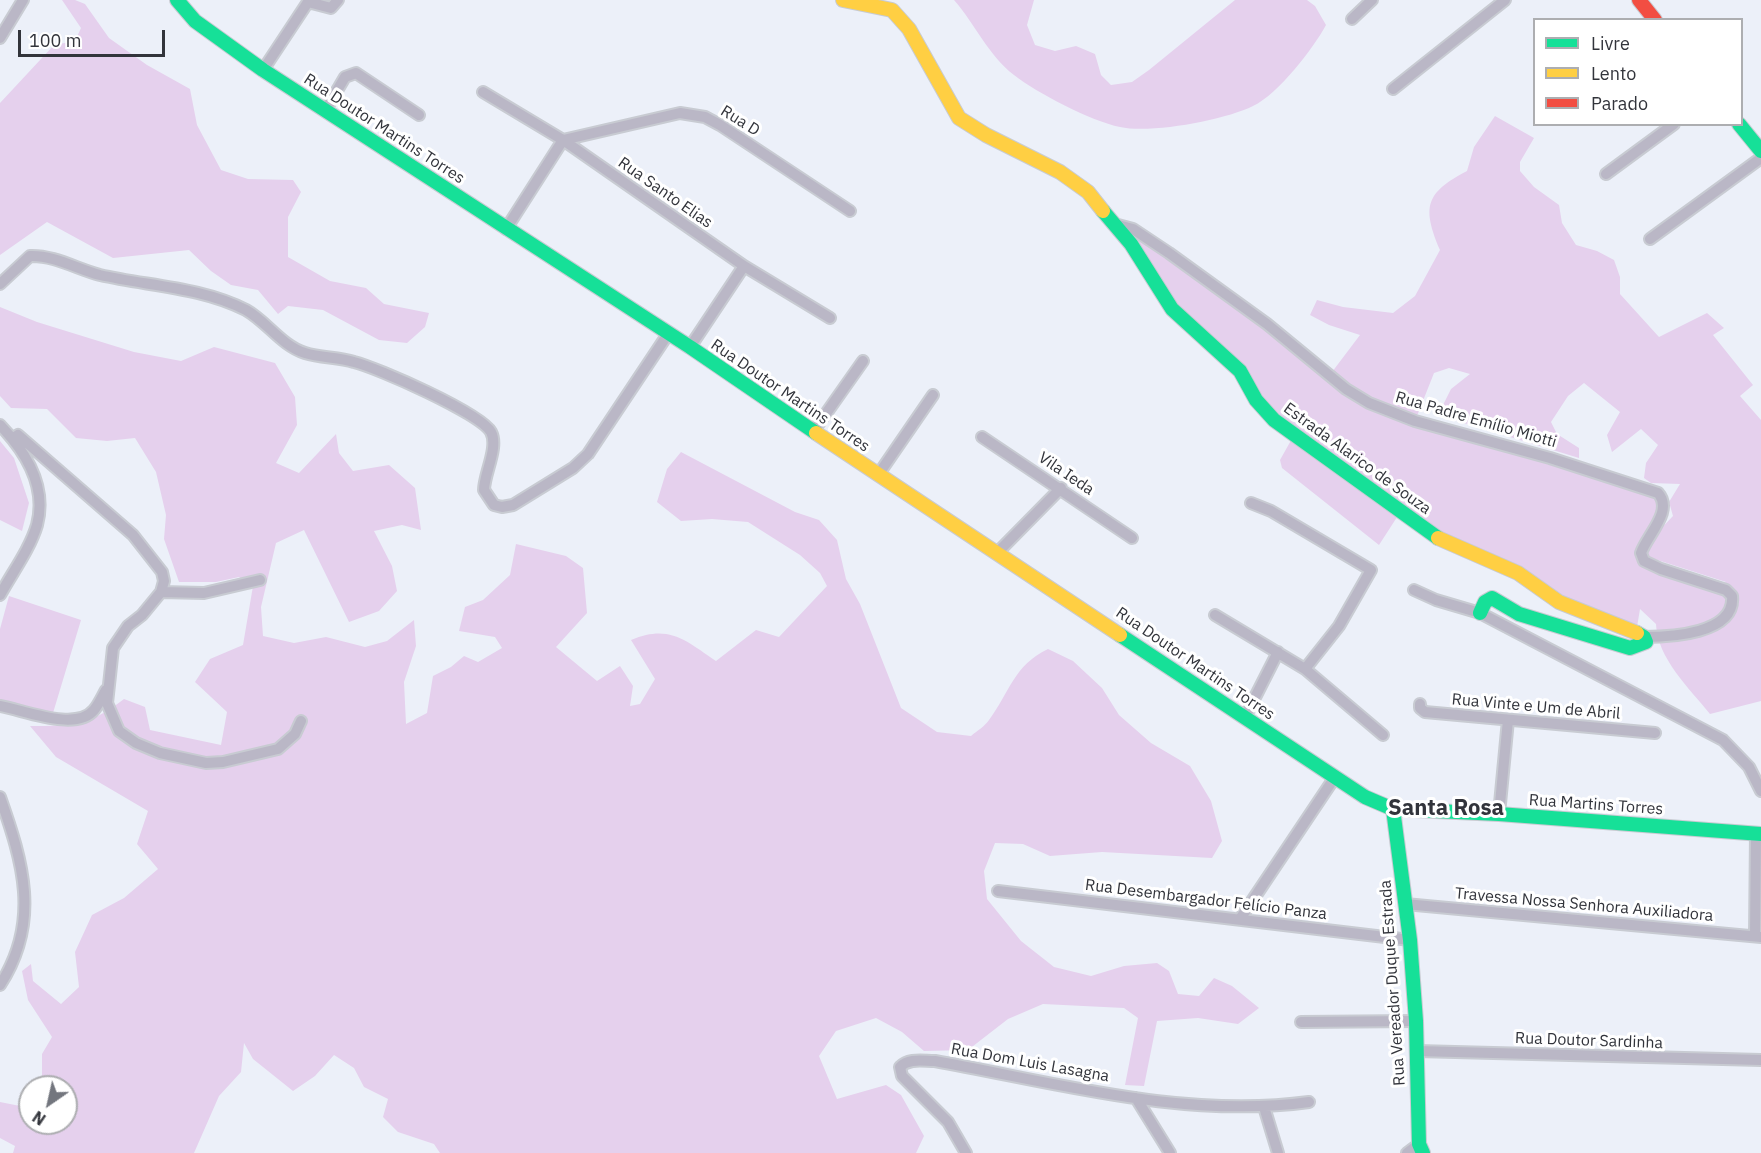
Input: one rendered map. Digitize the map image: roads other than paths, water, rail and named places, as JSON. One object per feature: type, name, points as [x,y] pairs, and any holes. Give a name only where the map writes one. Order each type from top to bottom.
[{"type":"street","points":[[0,38],[23,0]]},
{"type":"street","name":"Rua Doutor Martins Torres","points":[[177,0],[195,21],[263,70],[690,347],[813,432],[1365,797],[1393,809]]},
{"type":"street","points":[[263,70],[308,2],[332,8],[338,0]]},
{"type":"street","name":"Estrada Alarico de Souza","points":[[843,0],[880,6],[896,14],[909,29],[959,118],[986,135],[1070,178],[1088,192],[1118,225],[1172,309],[1240,371],[1256,400],[1274,420],[1444,543],[1501,564],[1559,602],[1644,637]]},
{"type":"street","points":[[1352,19],[1372,0]]},
{"type":"street","points":[[1394,89],[1505,0]]},
{"type":"street","points":[[1639,0],[1653,18]]},
{"type":"street","points":[[325,111],[345,77],[356,73],[419,115]]},
{"type":"street","name":"Rua Santo Elias","points":[[483,92],[563,140],[744,266],[830,318]]},
{"type":"street","name":"Rua D","points":[[563,140],[680,114],[692,114],[720,125],[850,212]]},
{"type":"street","points":[[1606,174],[1671,126]]},
{"type":"street","points":[[1650,239],[1761,152],[1741,126]]},
{"type":"street","points":[[506,229],[563,140]]},
{"type":"street","name":"Rua Padre Emílio Miotti","points":[[1118,225],[1133,230],[1169,253],[1267,324],[1346,389],[1369,403],[1415,421],[1550,458],[1658,493],[1662,497],[1660,519],[1643,547],[1641,557],[1650,565],[1713,584],[1732,596],[1733,603],[1726,617],[1709,627],[1688,634],[1644,637]]},
{"type":"street","points":[[0,284],[30,256],[42,256],[82,270],[174,288],[246,311],[303,352],[354,362],[380,371],[476,418],[492,433],[494,442],[484,490],[494,505],[502,507],[525,500],[580,462],[668,334]]},
{"type":"street","points":[[690,347],[744,266]]},
{"type":"street","points":[[813,432],[863,361]]},
{"type":"street","points":[[878,475],[933,395]]},
{"type":"street","points":[[0,425],[13,439],[37,480],[37,525],[0,595]]},
{"type":"street","points":[[0,706],[60,720],[82,718],[93,712],[106,690],[117,640],[161,592],[164,581],[162,572],[133,535],[18,435],[13,439]]},
{"type":"street","name":"Vila Ieda","points":[[982,437],[1061,488],[1132,538]]},
{"type":"street","points":[[997,553],[1061,488]]},
{"type":"street","points":[[1251,503],[1272,511],[1371,570],[1339,626],[1305,669]]},
{"type":"street","points":[[161,592],[204,593],[260,580]]},
{"type":"street","points":[[1414,590],[1436,600],[1480,613],[1723,740],[1749,767],[1761,791]]},
{"type":"street","points":[[1480,613],[1488,599],[1492,598],[1515,612],[1630,648],[1643,645],[1646,642],[1644,637]]},
{"type":"street","points":[[1215,615],[1305,669],[1383,735]]},
{"type":"street","points":[[1245,717],[1278,652]]},
{"type":"street","points":[[106,690],[111,717],[119,731],[128,739],[186,760],[223,762],[278,749],[295,734],[301,722]]},
{"type":"street","name":"Rua Vinte e Um de Abril","points":[[1420,704],[1419,708],[1425,712],[1655,733]]},
{"type":"street","points":[[1499,814],[1508,720]]},
{"type":"street","points":[[1240,919],[1335,777]]},
{"type":"street","points":[[0,797],[20,858],[24,878],[25,909],[16,956],[0,985]]},
{"type":"street","name":"Rua Martins Torres","points":[[1393,809],[1499,814],[1759,834]]},
{"type":"street","name":"Rua Vereador Duque Estrada","points":[[1393,809],[1410,940],[1421,1149]]},
{"type":"street","points":[[1758,936],[1759,834]]},
{"type":"street","name":"Rua Desembargador Felício Panza","points":[[998,891],[1410,940]]},
{"type":"street","name":"Travessa Nossa Senhora Auxiliadora","points":[[1405,904],[1758,936]]},
{"type":"street","points":[[1301,1022],[1416,1022]]},
{"type":"street","name":"Rua Doutor Sardinha","points":[[1417,1051],[1761,1060]]},
{"type":"street","name":"Rua Dom Luis Lasagna","points":[[966,1153],[948,1122],[902,1076],[900,1067],[904,1063],[935,1061],[1136,1098],[1218,1107],[1264,1107],[1309,1102]]},
{"type":"street","points":[[1136,1098],[1170,1153]]},
{"type":"street","points":[[1264,1107],[1278,1153]]},
{"type":"street","points":[[1407,1153],[1421,1149]]},
{"type":"district","name":"Santa Rosa","points":[[1446,809]]}]
